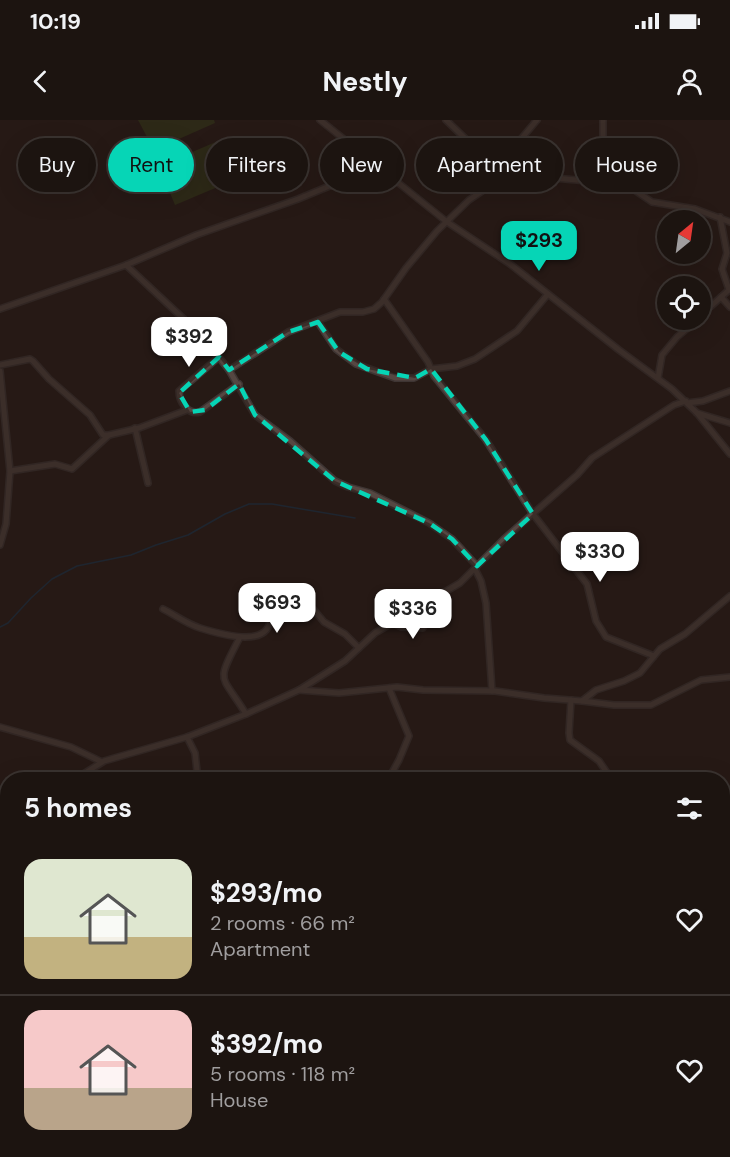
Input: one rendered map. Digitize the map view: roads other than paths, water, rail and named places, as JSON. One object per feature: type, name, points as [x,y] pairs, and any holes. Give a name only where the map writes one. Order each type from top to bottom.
[{"type":"street","points":[[320,120],[343,138]]},
{"type":"street","points":[[446,120],[465,138]]},
{"type":"street","points":[[522,138],[537,120]]},
{"type":"street","points":[[603,120],[603,138]]},
{"type":"street","points":[[404,187],[447,222],[510,264],[658,378],[697,413],[730,454]]},
{"type":"street","points":[[0,309],[126,265],[196,235],[320,190]]},
{"type":"street","points":[[230,370],[288,332],[340,312],[363,312],[374,309],[422,247],[469,200],[481,192]]},
{"type":"street","points":[[637,192],[652,202],[695,209],[730,222]]},
{"type":"street","points":[[711,306],[730,289],[722,269],[727,253],[720,217]]},
{"type":"street","points":[[126,265],[182,315],[219,357],[230,370],[255,415],[290,441],[336,481],[370,493],[429,523],[452,539],[476,567],[481,581],[486,603],[492,691]]},
{"type":"street","points":[[318,322],[339,352],[367,369],[379,370],[395,378],[416,378],[431,369],[468,363],[505,341],[526,322],[548,294]]},
{"type":"street","points":[[721,297],[730,307]]},
{"type":"street","points":[[384,299],[440,384],[486,440],[533,514],[587,584],[596,621],[606,637],[654,656]]},
{"type":"street","points":[[658,378],[662,355],[685,330]]},
{"type":"street","points":[[219,357],[180,391],[179,395],[188,410],[195,413],[200,412],[238,384]]},
{"type":"street","points":[[0,365],[30,359],[33,361],[49,379],[90,415],[103,435],[135,428],[188,410]]},
{"type":"street","points":[[0,371],[10,471],[6,524],[0,545]]},
{"type":"street","points":[[86,772],[102,762],[187,737],[299,690],[345,661],[375,633],[460,583],[577,475],[592,458],[674,405],[703,401],[730,391]]},
{"type":"street","points":[[674,405],[676,393]]},
{"type":"street","points":[[697,413],[730,423]]},
{"type":"street","points":[[135,428],[148,483]]},
{"type":"street","points":[[10,471],[55,464],[72,469],[109,435]]},
{"type":"street","points":[[163,609],[200,628],[239,639],[258,635],[267,629],[271,620],[273,592],[279,589],[314,610],[324,622],[345,633],[358,648]]},
{"type":"street","points":[[582,700],[596,690],[640,673],[663,646],[689,631],[730,596]]},
{"type":"street","points":[[393,623],[401,627],[423,628],[426,621],[425,603]]},
{"type":"street","points":[[239,639],[222,675],[224,684],[246,714]]},
{"type":"street","points":[[299,690],[339,693],[389,688],[492,691],[614,705],[651,705],[701,680],[730,677]]},
{"type":"street","points":[[389,688],[409,735],[392,772]]},
{"type":"street","points":[[570,700],[568,733],[570,740],[600,761],[607,772]]},
{"type":"street","points":[[0,727],[71,747],[102,762]]},
{"type":"street","points":[[187,737],[195,753],[197,772]]},
{"type":"waterway","points":[[0,627],[8,623],[52,579],[77,566],[131,555],[188,535],[225,514],[249,504],[272,504],[355,518]]}]
